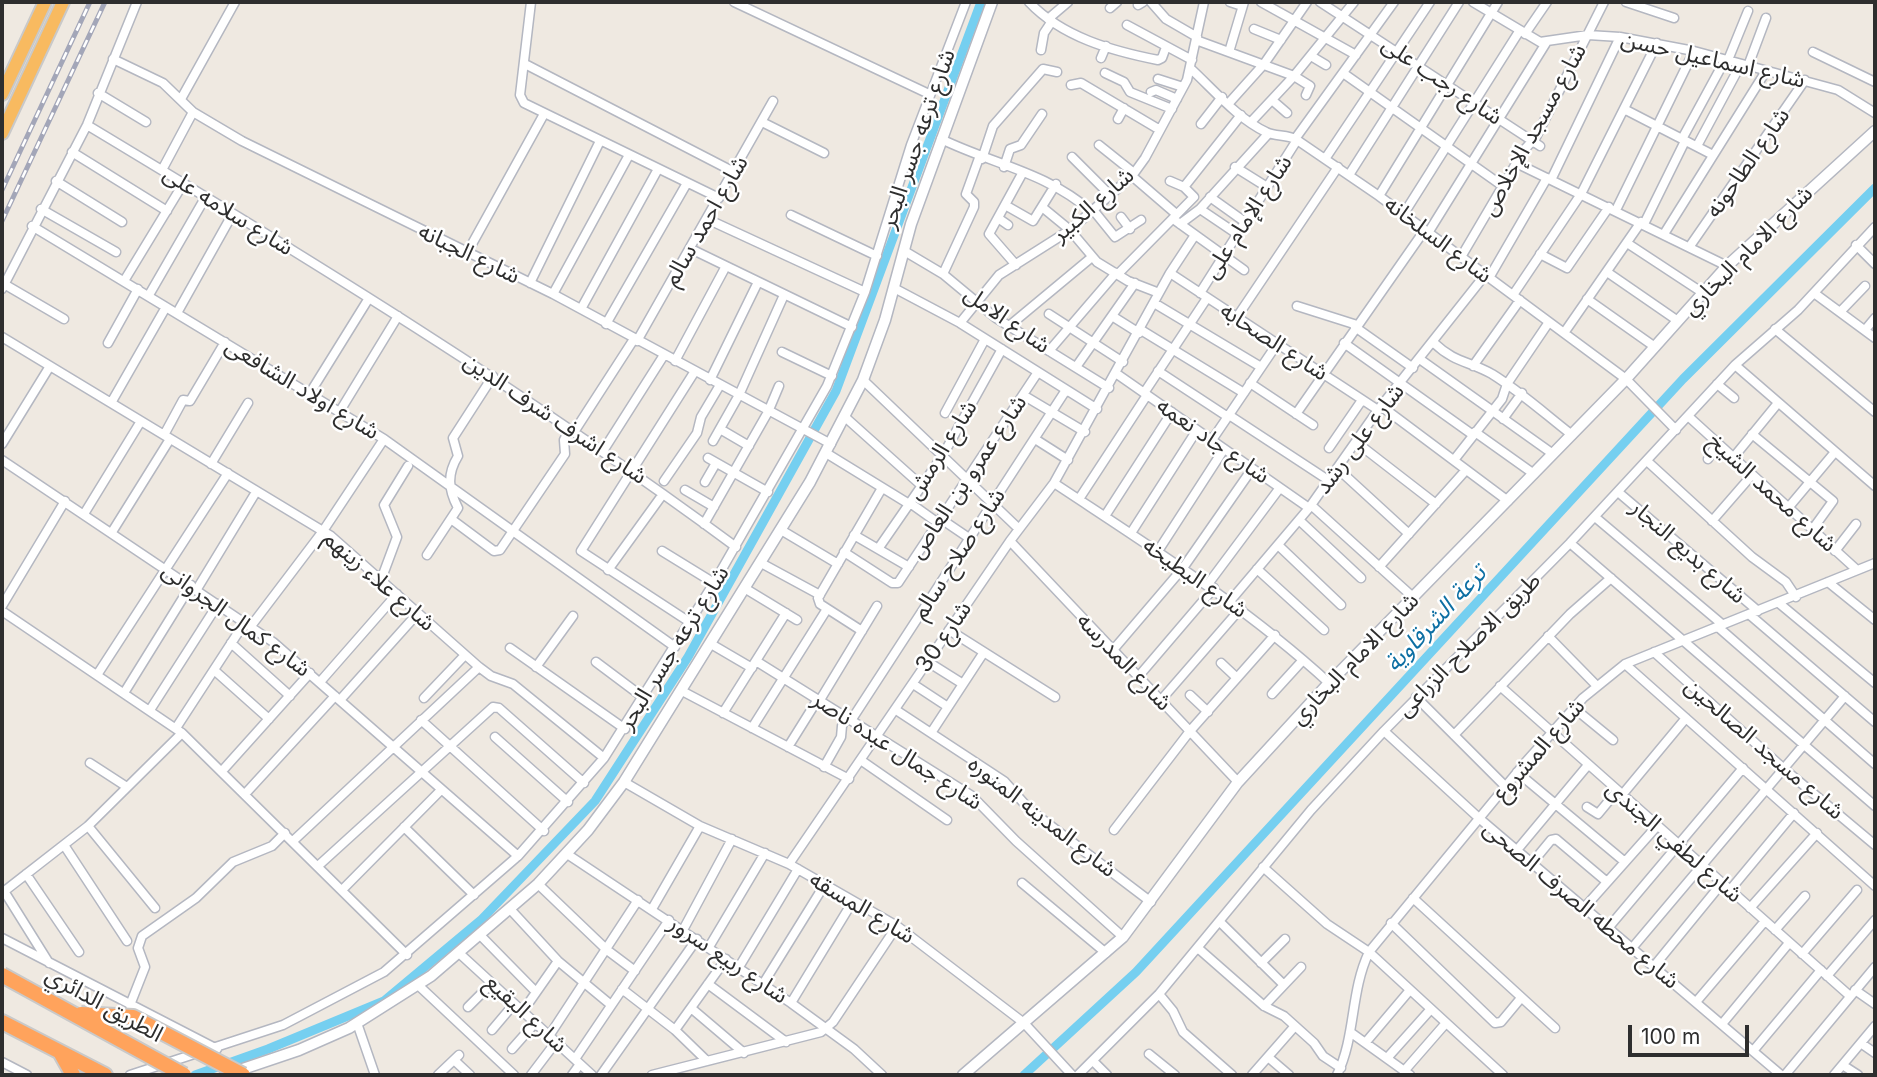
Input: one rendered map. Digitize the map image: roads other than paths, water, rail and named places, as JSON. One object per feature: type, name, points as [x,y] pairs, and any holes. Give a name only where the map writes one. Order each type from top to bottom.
[{"type":"highway","points":[[2,94],[45,2]]},
{"type":"highway","points":[[2,134],[62,2]]},
{"type":"highway","name":"الطريق الدائري","points":[[2,975],[78,1014],[184,1075]]},
{"type":"highway","points":[[78,1014],[133,1017],[243,1075]]},
{"type":"highway","points":[[2,1022],[105,1075]]},
{"type":"highway","points":[[59,1051],[73,1075]]},
{"type":"street","points":[[64,319],[3,286],[87,125],[137,2]]},
{"type":"street","points":[[181,99],[235,2]]},
{"type":"street","points":[[531,2],[520,95],[531,108],[719,198]]},
{"type":"street","points":[[734,2],[929,94]]},
{"type":"street","name":"شارع ترعه جسر البحر","points":[[130,1075],[217,1049],[283,1025],[384,972],[407,955],[544,831],[604,758],[691,622],[805,432],[832,376],[865,292],[929,94],[966,2]]},
{"type":"street","name":"شارع ترعه جسر البحر","points":[[225,1075],[299,1050],[357,1023],[418,985],[538,884],[624,782],[746,589],[845,417],[863,380],[906,252],[911,224],[992,2]]},
{"type":"street","points":[[1029,2],[1050,20],[1075,35],[1106,46],[1158,60],[1162,58],[1166,47]]},
{"type":"street","points":[[1041,50],[1050,20],[1068,2]]},
{"type":"street","points":[[1110,8],[1117,2]]},
{"type":"street","points":[[1151,2],[1166,19],[1197,39],[1294,76],[1310,86],[1306,95]]},
{"type":"street","name":"شارع الكبير","points":[[960,323],[976,299],[999,275],[1070,230],[1111,197],[1133,174],[1183,87],[1191,64],[1204,2]]},
{"type":"street","points":[[1229,52],[1243,4],[1230,2]]},
{"type":"street","points":[[1261,2],[1356,55]]},
{"type":"street","points":[[1200,124],[1264,64],[1307,2]]},
{"type":"street","name":"شارع رجب على","points":[[1320,2],[1537,144]]},
{"type":"street","points":[[1251,122],[1294,76],[1354,2]]},
{"type":"street","name":"شارع الإمام على","points":[[1079,499],[1190,324],[1223,255],[1296,140],[1394,2]]},
{"type":"street","points":[[1325,159],[1430,2]]},
{"type":"street","points":[[1349,175],[1460,2]]},
{"type":"street","points":[[1296,414],[1322,373],[1426,232],[1546,43],[1473,2]]},
{"type":"street","points":[[1379,196],[1498,2]]},
{"type":"street","points":[[1403,215],[1446,146],[1545,4],[1533,2]]},
{"type":"street","name":"شارع مسجد الإخلاص","points":[[1461,257],[1516,163],[1537,144],[1604,2]]},
{"type":"street","points":[[1626,2],[1636,3],[1674,18]]},
{"type":"street","points":[[1564,333],[1626,243],[1643,223],[1748,12]]},
{"type":"street","points":[[1697,146],[1745,65],[1766,18]]},
{"type":"street","name":"شارع السلخانه","points":[[1128,25],[1191,64],[1241,115],[1268,134],[1284,134],[1296,140],[1379,196],[1626,379],[1676,430]]},
{"type":"street","points":[[1254,29],[1281,40]]},
{"type":"street","name":"شارع اسماعيل حسن","points":[[1546,43],[1588,35],[1620,37],[1695,51],[1844,93],[1875,113]]},
{"type":"street","name":"شارع على رشد","points":[[1231,600],[1310,507],[1380,408],[1487,276],[1549,179],[1620,37]]},
{"type":"street","points":[[1473,366],[1540,254],[1580,194],[1657,43]]},
{"type":"street","points":[[1101,58],[1106,46]]},
{"type":"street","points":[[1540,254],[1563,268],[1569,266],[1612,208],[1695,51]]},
{"type":"street","points":[[1813,52],[1875,82]]},
{"type":"street","points":[[1311,55],[1326,65]]},
{"type":"street","name":"شارع الجبانه","points":[[113,59],[163,83],[193,113],[355,199],[552,294],[805,432],[882,488],[969,538]]},
{"type":"street","points":[[525,64],[734,172]]},
{"type":"street","points":[[943,274],[974,205],[962,193],[997,120],[1043,69],[1057,72]]},
{"type":"street","points":[[1664,234],[1766,71]]},
{"type":"street","points":[[1105,73],[1124,82],[1130,92],[1172,109]]},
{"type":"street","points":[[1343,73],[1504,187]]},
{"type":"street","points":[[1158,79],[1183,87]]},
{"type":"street","name":"شارع الطاحونه","points":[[1690,246],[1805,80]]},
{"type":"street","points":[[1071,85],[1081,83],[1160,130]]},
{"type":"street","points":[[1151,92],[1156,90],[1177,99]]},
{"type":"street","points":[[98,93],[146,122]]},
{"type":"street","points":[[1272,100],[1287,113]]},
{"type":"street","name":"شارع احمد سالم","points":[[513,531],[564,456],[564,440],[635,340],[691,248],[773,101]]},
{"type":"street","points":[[1118,119],[1124,108]]},
{"type":"street","points":[[1624,109],[1713,155]]},
{"type":"street","points":[[162,170],[193,113]]},
{"type":"street","points":[[467,253],[544,114]]},
{"type":"street","points":[[1004,167],[1010,149],[1021,145],[1042,114]]},
{"type":"street","points":[[1184,187],[1241,115]]},
{"type":"street","points":[[762,122],[824,153]]},
{"type":"street","name":"شارع سلامه على","points":[[87,125],[369,298]]},
{"type":"street","name":"شارع الامام البخاري","points":[[963,1075],[1028,1027],[1123,937],[1238,782],[1329,683],[1415,598],[1626,379],[1727,266],[1875,131]]},
{"type":"street","points":[[1181,224],[1200,209],[1268,134]]},
{"type":"street","points":[[941,139],[980,158],[1056,184],[1093,211],[1112,236],[1118,237],[1141,220]]},
{"type":"street","points":[[530,283],[600,141]]},
{"type":"street","points":[[1099,145],[1133,174],[1181,224],[1244,270]]},
{"type":"street","points":[[72,152],[167,211]]},
{"type":"street","points":[[552,294],[629,155]]},
{"type":"street","points":[[1072,157],[1111,197]]},
{"type":"street","points":[[1516,163],[1727,266]]},
{"type":"street","points":[[1236,167],[1267,187]]},
{"type":"street","points":[[1237,317],[1338,167]]},
{"type":"street","points":[[580,309],[658,169]]},
{"type":"street","points":[[1016,265],[989,238],[1023,172]]},
{"type":"street","points":[[56,181],[122,222]]},
{"type":"street","points":[[1049,351],[1117,274],[1173,215],[1194,197],[1184,187],[1170,181]]},
{"type":"street","points":[[606,324],[687,183]]},
{"type":"street","points":[[124,281],[183,184]]},
{"type":"street","points":[[1005,205],[1031,221],[1056,184]]},
{"type":"street","points":[[1210,197],[1245,222]]},
{"type":"street","points":[[149,295],[205,198]]},
{"type":"street","points":[[1042,207],[1070,230],[1092,257],[1135,284],[1159,293]]},
{"type":"street","points":[[41,209],[116,253]]},
{"type":"street","points":[[1200,209],[1237,234]]},
{"type":"street","points":[[177,313],[232,215]]},
{"type":"street","points":[[791,215],[877,256]]},
{"type":"street","points":[[1121,217],[1130,229]]},
{"type":"street","points":[[998,218],[1009,225]]},
{"type":"street","points":[[708,219],[865,292]]},
{"type":"street","points":[[951,225],[963,230]]},
{"type":"street","name":"شارع اولاد الشافعى","points":[[32,226],[384,439],[675,647]]},
{"type":"street","name":"طريق الاصلاح الزراعى","points":[[1078,1075],[1094,1062],[1159,994],[1199,949],[1263,867],[1384,731],[1595,517],[1734,365],[1814,293],[1875,227]]},
{"type":"street","points":[[894,288],[960,323],[1097,408],[1159,293],[1195,234]]},
{"type":"street","points":[[1626,243],[1703,293]]},
{"type":"street","points":[[1856,246],[1875,264]]},
{"type":"street","points":[[691,248],[852,327]]},
{"type":"street","name":"شارع الامل","points":[[906,252],[943,274],[976,299],[988,312],[1109,388]]},
{"type":"street","points":[[1009,326],[1092,257]]},
{"type":"street","points":[[675,361],[726,266]]},
{"type":"street","points":[[1606,272],[1678,321]]},
{"type":"street","name":"شارع الصحابه","points":[[1170,274],[1362,400],[1380,408],[1508,501]]},
{"type":"street","points":[[710,380],[758,282]]},
{"type":"street","points":[[1076,367],[1135,284]]},
{"type":"street","points":[[1840,312],[1865,286]]},
{"type":"street","points":[[108,342],[138,289]]},
{"type":"street","points":[[1814,293],[1875,338]]},
{"type":"street","points":[[713,441],[738,395],[784,295]]},
{"type":"street","points":[[310,393],[369,298]]},
{"type":"street","name":"شارع اشرف شرف الدين","points":[[369,298],[493,376],[632,471],[736,547]]},
{"type":"street","points":[[1587,299],[1655,346]]},
{"type":"street","points":[[1154,303],[1261,367]]},
{"type":"street","points":[[1297,306],[1356,326],[1413,368]]},
{"type":"street","points":[[111,403],[166,307]]},
{"type":"street","points":[[1049,314],[1123,362]]},
{"type":"street","points":[[340,411],[398,316]]},
{"type":"street","points":[[1112,316],[1173,349],[1244,393]]},
{"type":"street","points":[[1865,330],[1875,318]]},
{"type":"street","points":[[1454,460],[1502,399],[1507,384],[1549,322]]},
{"type":"street","points":[[1775,329],[1875,412]]},
{"type":"street","name":"شارع علاء زينهم","points":[[2,337],[323,531],[479,667],[491,676],[513,684],[604,758]]},
{"type":"street","points":[[945,413],[985,339]]},
{"type":"street","points":[[112,532],[167,437],[183,400],[191,400],[225,342]]},
{"type":"street","points":[[1434,343],[1454,360],[1473,366],[1522,393],[1572,435]]},
{"type":"street","points":[[1212,440],[1277,344]]},
{"type":"street","points":[[1343,344],[1534,474]]},
{"type":"street","name":"شارع الرمش","points":[[878,549],[943,455],[1002,349]]},
{"type":"street","points":[[782,352],[832,376]]},
{"type":"street","points":[[603,451],[664,355]]},
{"type":"street","points":[[1420,359],[1553,454]]},
{"type":"street","points":[[1734,365],[1875,486]]},
{"type":"street","points":[[2,444],[50,366]]},
{"type":"street","points":[[1158,371],[1328,480]]},
{"type":"street","points":[[691,622],[583,554],[582,545],[695,372]]},
{"type":"street","name":"شارع عمرو بن العاص","points":[[845,552],[892,583],[898,583],[1038,372]]},
{"type":"street","name":"شارع جاد نعمه","points":[[1117,374],[1279,489],[1310,507],[1415,598]]},
{"type":"street","points":[[427,555],[458,508],[450,485],[449,470],[458,454],[453,438],[493,376]]},
{"type":"street","points":[[863,380],[1019,529]]},
{"type":"street","points":[[1250,383],[1313,425]]},
{"type":"street","points":[[1717,384],[1734,398]]},
{"type":"street","points":[[664,481],[697,433],[701,417],[720,385]]},
{"type":"street","points":[[705,524],[768,412],[779,386]]},
{"type":"street","name":"شارع صلاح سالم","points":[[824,767],[841,737],[842,726],[850,718],[1066,390]]},
{"type":"street","points":[[1503,418],[1522,393]]},
{"type":"street","points":[[1023,395],[1084,432]]},
{"type":"street","points":[[1329,448],[1362,400]]},
{"type":"street","points":[[1733,458],[1778,402]]},
{"type":"street","points":[[211,464],[248,403]]},
{"type":"street","name":"شارع 30","points":[[789,864],[1010,541],[1054,483],[1097,408]]},
{"type":"street","points":[[1105,516],[1172,412]]},
{"type":"street","name":"شارع محمد الشيخ","points":[[1688,416],[1857,570]]},
{"type":"street","points":[[845,417],[922,486]]},
{"type":"street","points":[[84,514],[141,421]]},
{"type":"street","points":[[720,429],[749,446]]},
{"type":"street","points":[[1130,533],[1197,430]]},
{"type":"street","points":[[1752,434],[1831,499],[1833,503],[1812,530]]},
{"type":"street","points":[[49,964],[3,892],[88,826],[179,731],[231,643],[323,531],[384,439]]},
{"type":"street","points":[[1035,439],[1068,460]]},
{"type":"street","points":[[1356,442],[1436,504]]},
{"type":"street","points":[[1707,459],[1717,444]]},
{"type":"street","points":[[1158,551],[1224,449]]},
{"type":"street","points":[[1788,508],[1835,452]]},
{"type":"street","points":[[708,458],[768,492]]},
{"type":"street","name":"شارع كمال الجروانى","points":[[2,460],[248,624],[310,673],[518,856]]},
{"type":"street","points":[[1647,461],[1712,521],[1786,582],[1796,597]]},
{"type":"street","points":[[705,482],[716,463]]},
{"type":"street","points":[[381,580],[397,537],[383,505],[408,467]]},
{"type":"street","points":[[1337,468],[1409,534]]},
{"type":"street","points":[[1113,650],[1183,568],[1252,469]]},
{"type":"street","points":[[1379,566],[1466,470]]},
{"type":"street","points":[[97,675],[228,473]]},
{"type":"street","points":[[1712,521],[1752,475]]},
{"type":"street","name":"شارع البطيخه","points":[[1054,483],[1231,600],[1329,683]]},
{"type":"street","points":[[819,597],[882,488]]},
{"type":"street","points":[[1138,677],[1211,587],[1279,489]]},
{"type":"street","points":[[685,490],[714,507]]},
{"type":"street","points":[[124,693],[257,492]]},
{"type":"street","name":"شارع بديع النجار","points":[[1618,492],[1875,722]]},
{"type":"street","points":[[608,570],[663,494]]},
{"type":"street","points":[[65,501],[2,609],[179,731],[407,955]]},
{"type":"street","points":[[1595,517],[1875,764]]},
{"type":"street","points":[[451,519],[494,551],[500,550],[513,531]]},
{"type":"street","points":[[1299,520],[1361,578]]},
{"type":"street","points":[[1835,551],[1856,524]]},
{"type":"street","points":[[781,530],[838,564]]},
{"type":"street","points":[[854,535],[909,567]]},
{"type":"street","name":"شارع المدرسه","points":[[1010,541],[1238,782]]},
{"type":"street","points":[[1570,543],[1875,806]]},
{"type":"street","points":[[1278,545],[1341,605]]},
{"type":"street","points":[[662,551],[714,583]]},
{"type":"street","points":[[761,563],[819,597],[827,609],[862,631]]},
{"type":"street","name":"شارع المشروع","points":[[1339,1072],[1350,1032],[1359,975],[1369,953],[1505,786],[1596,685],[1625,663],[1780,604],[1875,564]]},
{"type":"street","points":[[1257,569],[1324,630]]},
{"type":"street","points":[[1454,735],[1548,636],[1611,578]]},
{"type":"street","points":[[1828,582],[1875,620]]},
{"type":"street","points":[[746,589],[797,620]]},
{"type":"street","points":[[320,682],[397,594]]},
{"type":"street","points":[[150,710],[218,604]]},
{"type":"street","points":[[1780,604],[1875,683]]},
{"type":"street","points":[[788,747],[877,606]]},
{"type":"street","points":[[1161,700],[1241,608]]},
{"type":"street","points":[[752,728],[827,609]]},
{"type":"street","points":[[245,793],[418,613]]},
{"type":"street","points":[[723,713],[786,613]]},
{"type":"street","points":[[537,667],[573,616]]},
{"type":"street","points":[[949,630],[1055,697]]},
{"type":"street","points":[[1114,831],[1190,731],[1275,635]]},
{"type":"street","points":[[1548,636],[1596,685]]},
{"type":"street","points":[[231,643],[290,696]]},
{"type":"street","name":"شارع جمال عبده ناصر","points":[[711,643],[819,699],[879,735],[981,803],[1016,841],[1123,937]]},
{"type":"street","points":[[510,648],[625,729]]},
{"type":"street","points":[[931,733],[984,652]]},
{"type":"street","name":"شارع مسجد الصالحين","points":[[1654,652],[1783,768],[1875,845]]},
{"type":"street","points":[[424,698],[465,655]]},
{"type":"street","points":[[1272,694],[1303,660]]},
{"type":"street","points":[[596,662],[644,698]]},
{"type":"street","points":[[928,662],[963,684]]},
{"type":"street","points":[[1221,663],[1237,678]]},
{"type":"street","points":[[1625,663],[1875,886]]},
{"type":"street","points":[[293,841],[479,667]]},
{"type":"street","points":[[214,670],[269,719]]},
{"type":"street","points":[[222,771],[310,673]]},
{"type":"street","points":[[913,684],[948,707]]},
{"type":"street","name":"شارع لطفي الجندى","points":[[1500,686],[1824,973],[1852,993],[1875,1004]]},
{"type":"street","points":[[682,691],[849,779]]},
{"type":"street","points":[[1190,695],[1208,712]]},
{"type":"street","points":[[1633,947],[1845,696]]},
{"type":"street","points":[[1416,697],[1505,786]]},
{"type":"street","points":[[318,866],[491,708],[499,708],[584,783]]},
{"type":"street","points":[[1574,709],[1613,740]]},
{"type":"street","name":"شارع المدينه المنوره","points":[[896,710],[1008,784],[1030,810],[1151,902]]},
{"type":"street","points":[[1587,807],[1598,814],[1686,718]]},
{"type":"street","points":[[421,720],[544,831]]},
{"type":"street","name":"شارع محطه الصرف الصحى","points":[[1384,731],[1480,819],[1783,1075]]},
{"type":"street","points":[[495,737],[568,802]]},
{"type":"street","points":[[862,761],[947,820]]},
{"type":"street","points":[[90,763],[127,787]]},
{"type":"street","points":[[1517,850],[1588,765]]},
{"type":"street","points":[[1609,927],[1743,768]]},
{"type":"street","points":[[1517,772],[1625,862]]},
{"type":"street","name":"شارع المسقه","points":[[624,782],[700,826],[789,864],[897,926],[1028,1027],[1072,1075]]},
{"type":"street","points":[[342,890],[441,790]]},
{"type":"street","points":[[1730,890],[1794,813]]},
{"type":"street","points":[[88,826],[155,908]]},
{"type":"street","points":[[652,909],[700,826]]},
{"type":"street","points":[[1585,907],[1657,826]]},
{"type":"street","points":[[404,827],[474,895]]},
{"type":"street","points":[[130,1005],[145,967],[138,948],[146,933],[196,898],[233,862],[272,846],[285,833]]},
{"type":"street","points":[[1750,908],[1817,833]]},
{"type":"street","points":[[683,930],[732,839]]},
{"type":"street","points":[[1532,863],[1551,840],[1556,839],[1607,882]]},
{"type":"street","points":[[64,845],[127,941]]},
{"type":"street","name":"شارع ربيع سرور","points":[[566,853],[827,1028],[882,1075]]},
{"type":"street","points":[[709,947],[765,853]]},
{"type":"street","points":[[1263,867],[1327,925],[1369,953],[1503,1075]]},
{"type":"street","points":[[739,967],[798,869]]},
{"type":"street","points":[[26,874],[79,952]]},
{"type":"street","points":[[1022,883],[1106,953]]},
{"type":"street","points":[[1655,965],[1721,883]]},
{"type":"street","points":[[538,884],[607,950],[635,971]]},
{"type":"street","points":[[763,984],[825,884]]},
{"type":"street","points":[[1802,954],[1857,890]]},
{"type":"street","points":[[1775,930],[1805,896]]},
{"type":"street","points":[[1413,898],[1555,1028]]},
{"type":"street","points":[[531,1075],[638,900]]},
{"type":"street","points":[[791,1003],[853,901]]},
{"type":"street","points":[[510,909],[558,961],[611,1005]]},
{"type":"street","points":[[572,1075],[611,1005],[669,920]]},
{"type":"street","points":[[1753,1051],[1875,920]]},
{"type":"street","points":[[1220,922],[1284,985]]},
{"type":"street","points":[[1696,1002],[1765,922]]},
{"type":"street","points":[[1391,923],[1495,1023],[1501,1022],[1521,998]]},
{"type":"street","points":[[652,1075],[814,1035],[827,1028],[897,926]]},
{"type":"street","points":[[480,934],[536,992]]},
{"type":"street","points":[[2,938],[217,1049]]},
{"type":"street","points":[[601,1075],[697,939]]},
{"type":"street","points":[[1261,962],[1285,939]]},
{"type":"street","points":[[1722,1024],[1790,943]]},
{"type":"street","points":[[1199,949],[1264,1006],[1284,1016],[1314,1043],[1339,1072]]},
{"type":"street","name":"شارع البقيع","points":[[459,953],[592,1075]]},
{"type":"street","points":[[675,1030],[726,959]]},
{"type":"street","points":[[523,1011],[558,961]]},
{"type":"street","points":[[1264,1006],[1301,967]]},
{"type":"street","points":[[1783,1075],[1852,993],[1872,978],[1875,967]]},
{"type":"street","points":[[468,1007],[492,983]]},
{"type":"street","points":[[708,984],[786,1042]]},
{"type":"street","points":[[418,985],[514,1075]]},
{"type":"street","points":[[622,989],[675,1030],[707,1061]]},
{"type":"street","points":[[1366,1042],[1410,990]]},
{"type":"street","points":[[1159,994],[1183,1032],[1232,1075]]},
{"type":"street","points":[[492,1030],[514,1004]]},
{"type":"street","points":[[691,1007],[744,1053]]},
{"type":"street","points":[[1388,1056],[1431,1009]]},
{"type":"street","points":[[357,1023],[375,1075]]},
{"type":"street","points":[[512,1049],[535,1023]]},
{"type":"street","points":[[1350,1032],[1388,1056],[1406,1073],[1446,1023]]},
{"type":"street","points":[[1252,1075],[1295,1026]]},
{"type":"street","points":[[1834,1075],[1875,1026]]},
{"type":"street","points":[[1862,1044],[1875,1053]]},
{"type":"street","points":[[1149,1054],[1175,1075]]},
{"type":"street","points":[[438,1075],[457,1057],[470,1075]]},
{"type":"street","points":[[1268,1057],[1289,1075]]},
{"type":"street","points":[[2,1062],[27,1075]]},
{"type":"street","points":[[1094,1062],[1107,1075]]},
{"type":"street","points":[[1844,1066],[1858,1075]]},
{"type":"waterway","points":[[195,1075],[268,1049],[384,1001],[481,920],[595,801],[688,657],[836,391],[981,2]]},
{"type":"waterway","name":"ترعة الشرقاوية","points":[[1024,1075],[1136,972],[1683,379],[1875,188]]},
{"type":"railway","points":[[2,190],[90,2]]},
{"type":"railway","points":[[2,221],[105,2]]}]
